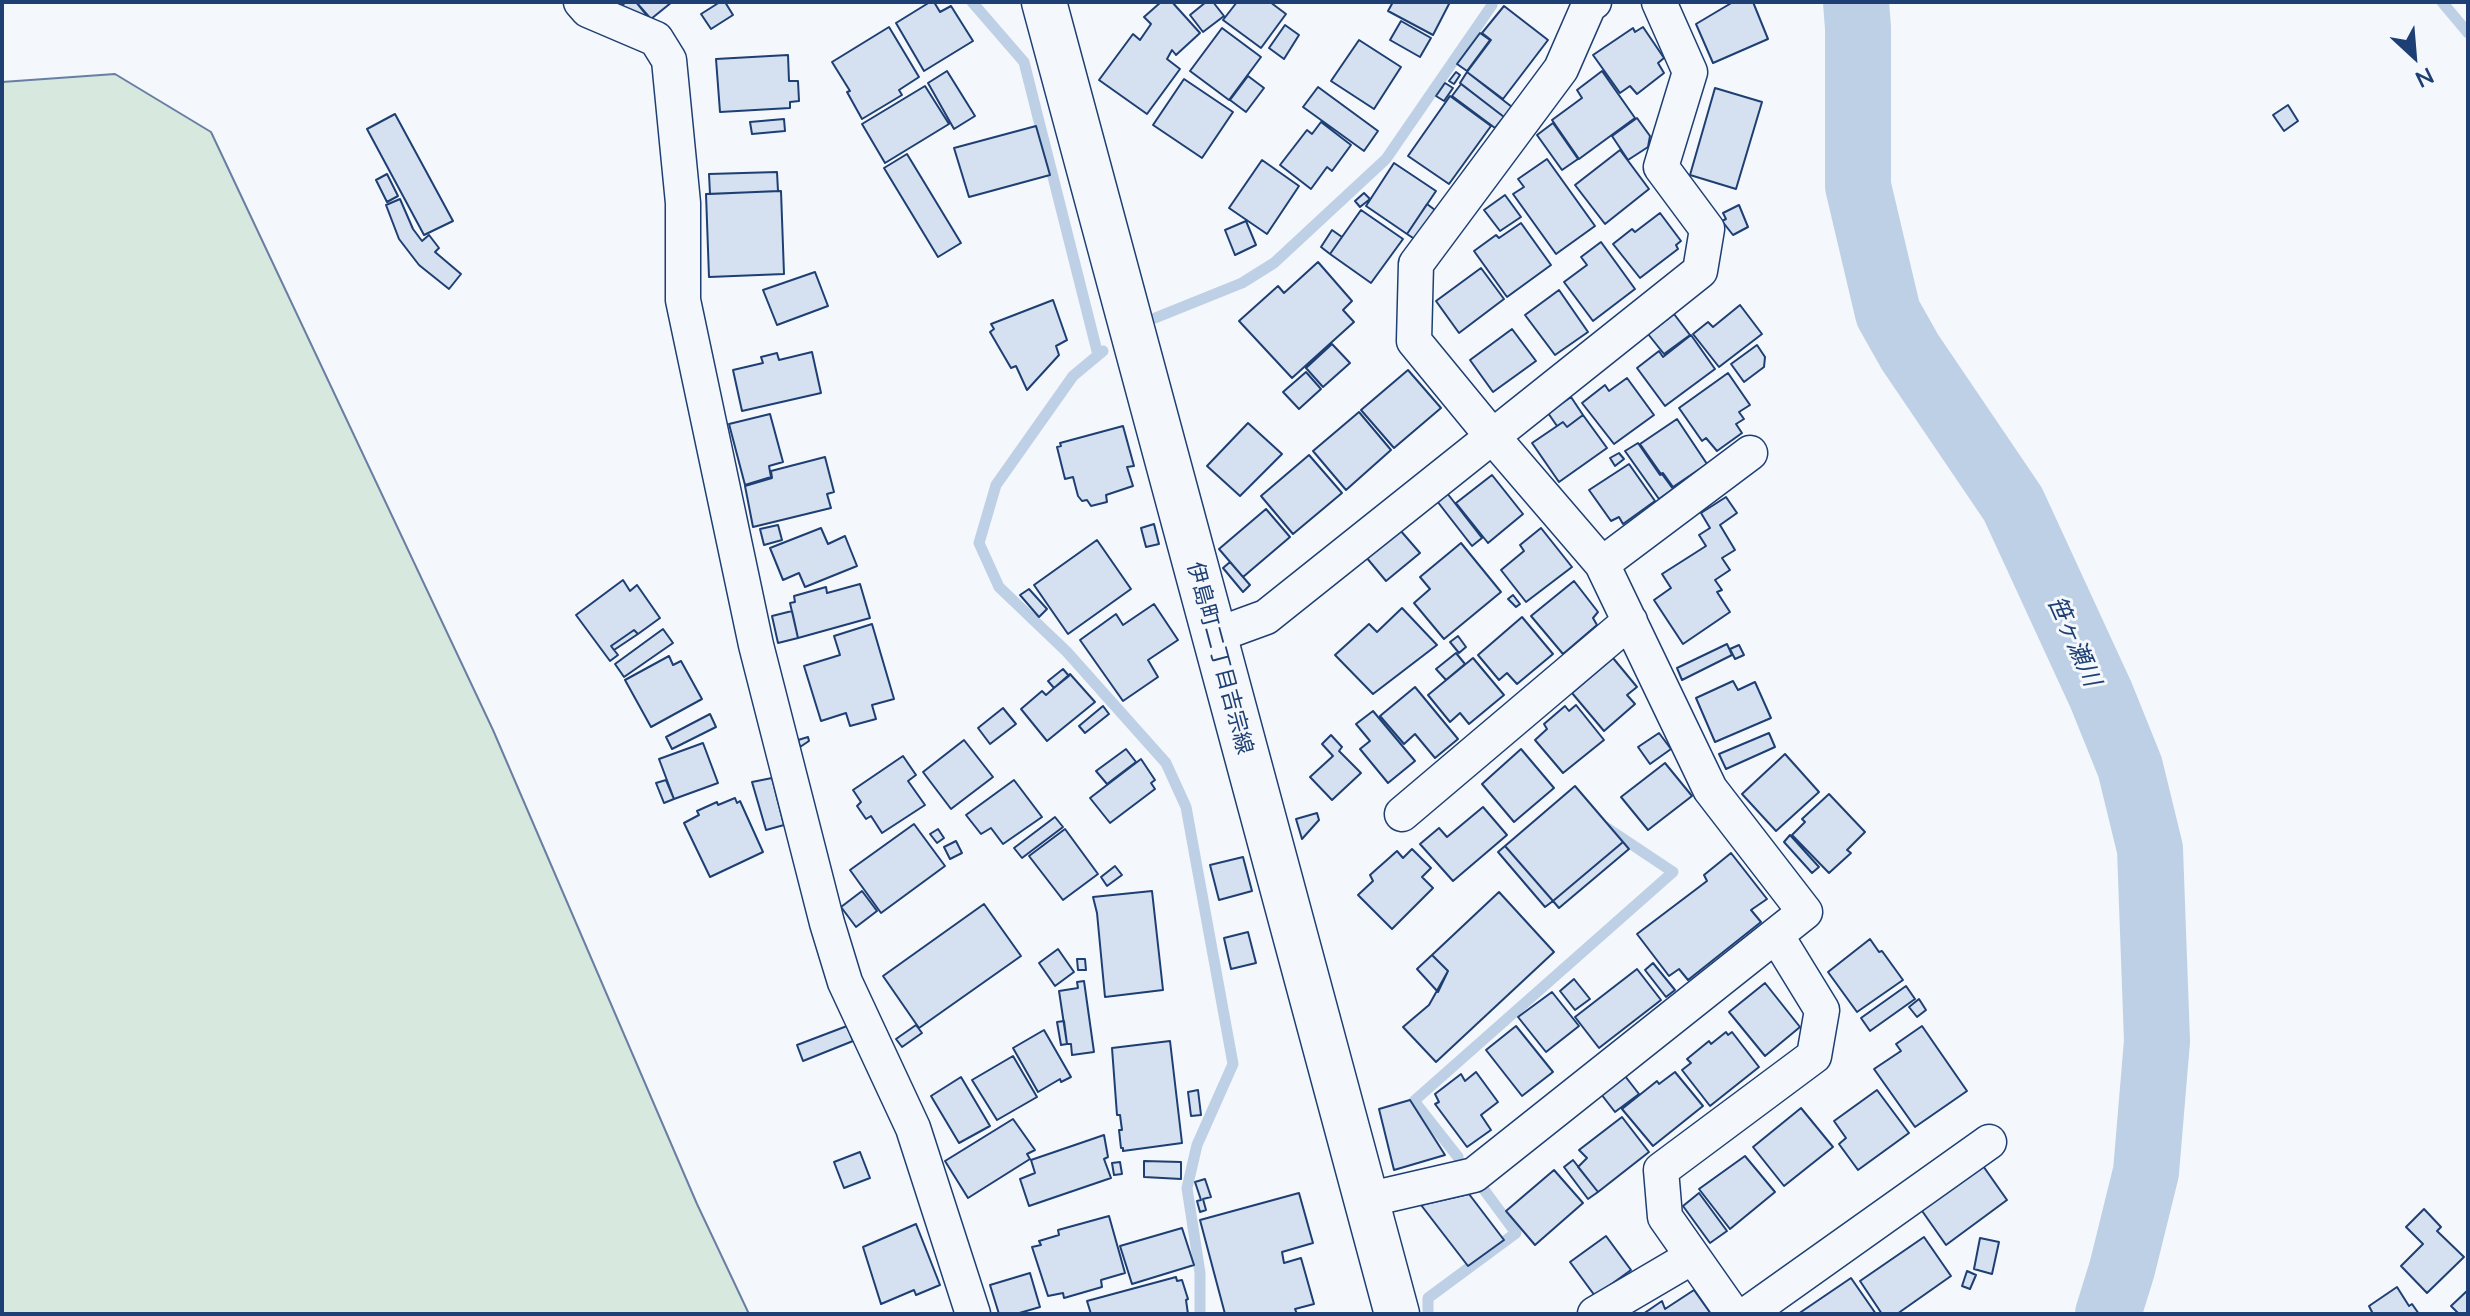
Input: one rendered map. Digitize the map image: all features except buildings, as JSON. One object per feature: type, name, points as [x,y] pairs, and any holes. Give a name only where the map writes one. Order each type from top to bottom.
[{"type":"street","points":[[581,2],[588,10],[656,39],[669,60],[683,203],[683,300],[756,645],[845,982],[913,1128],[973,1314]]},
{"type":"street","name":"伊島町二丁目吉宗線","points":[[1044,2],[1397,1314]]},
{"type":"street","points":[[1366,1200],[1474,1175],[1805,912],[1710,789],[1602,564],[1414,341],[1416,264],[1561,69],[1589,5],[1594,2]]},
{"type":"street","points":[[1214,636],[1266,617],[1700,271],[1707,229],[1661,167],[1690,72],[1659,2]]},
{"type":"street","points":[[1602,564],[1750,453]]},
{"type":"street","points":[[1402,814],[1630,621]]},
{"type":"street","points":[[1733,1314],[1665,1217],[1661,1170],[1814,1056],[1822,1010],[1776,935]]},
{"type":"street","points":[[1747,1314],[1989,1142]]},
{"type":"street","points":[[1595,1314],[1692,1257]]},
{"type":"shaded area","points":[[115,74],[211,132],[493,730],[697,1204],[749,1314],[2,1314],[2,82]]},
{"type":"waterway","points":[[972,2],[1024,62],[1098,355]]},
{"type":"waterway","points":[[1155,318],[1242,283],[1274,263],[1386,159],[1492,2]]},
{"type":"waterway","name":"笹ヶ瀬川","points":[[1856,2],[1858,186],[1888,313],[1910,352],[2013,504],[2101,695],[2130,767],[2150,849],[2157,1041],[2146,1172],[2108,1314]]},
{"type":"waterway","points":[[2442,2],[2468,33]]},
{"type":"waterway","points":[[1103,351],[1073,376],[996,485],[979,543],[999,587],[1067,652],[1166,763],[1186,807],[1233,1064],[1197,1145],[1187,1188],[1200,1273],[1200,1314]]},
{"type":"waterway","points":[[1458,1157],[1414,1101],[1673,872],[1604,826]]},
{"type":"waterway","points":[[1428,1314],[1428,1298],[1516,1233],[1482,1187]]}]
